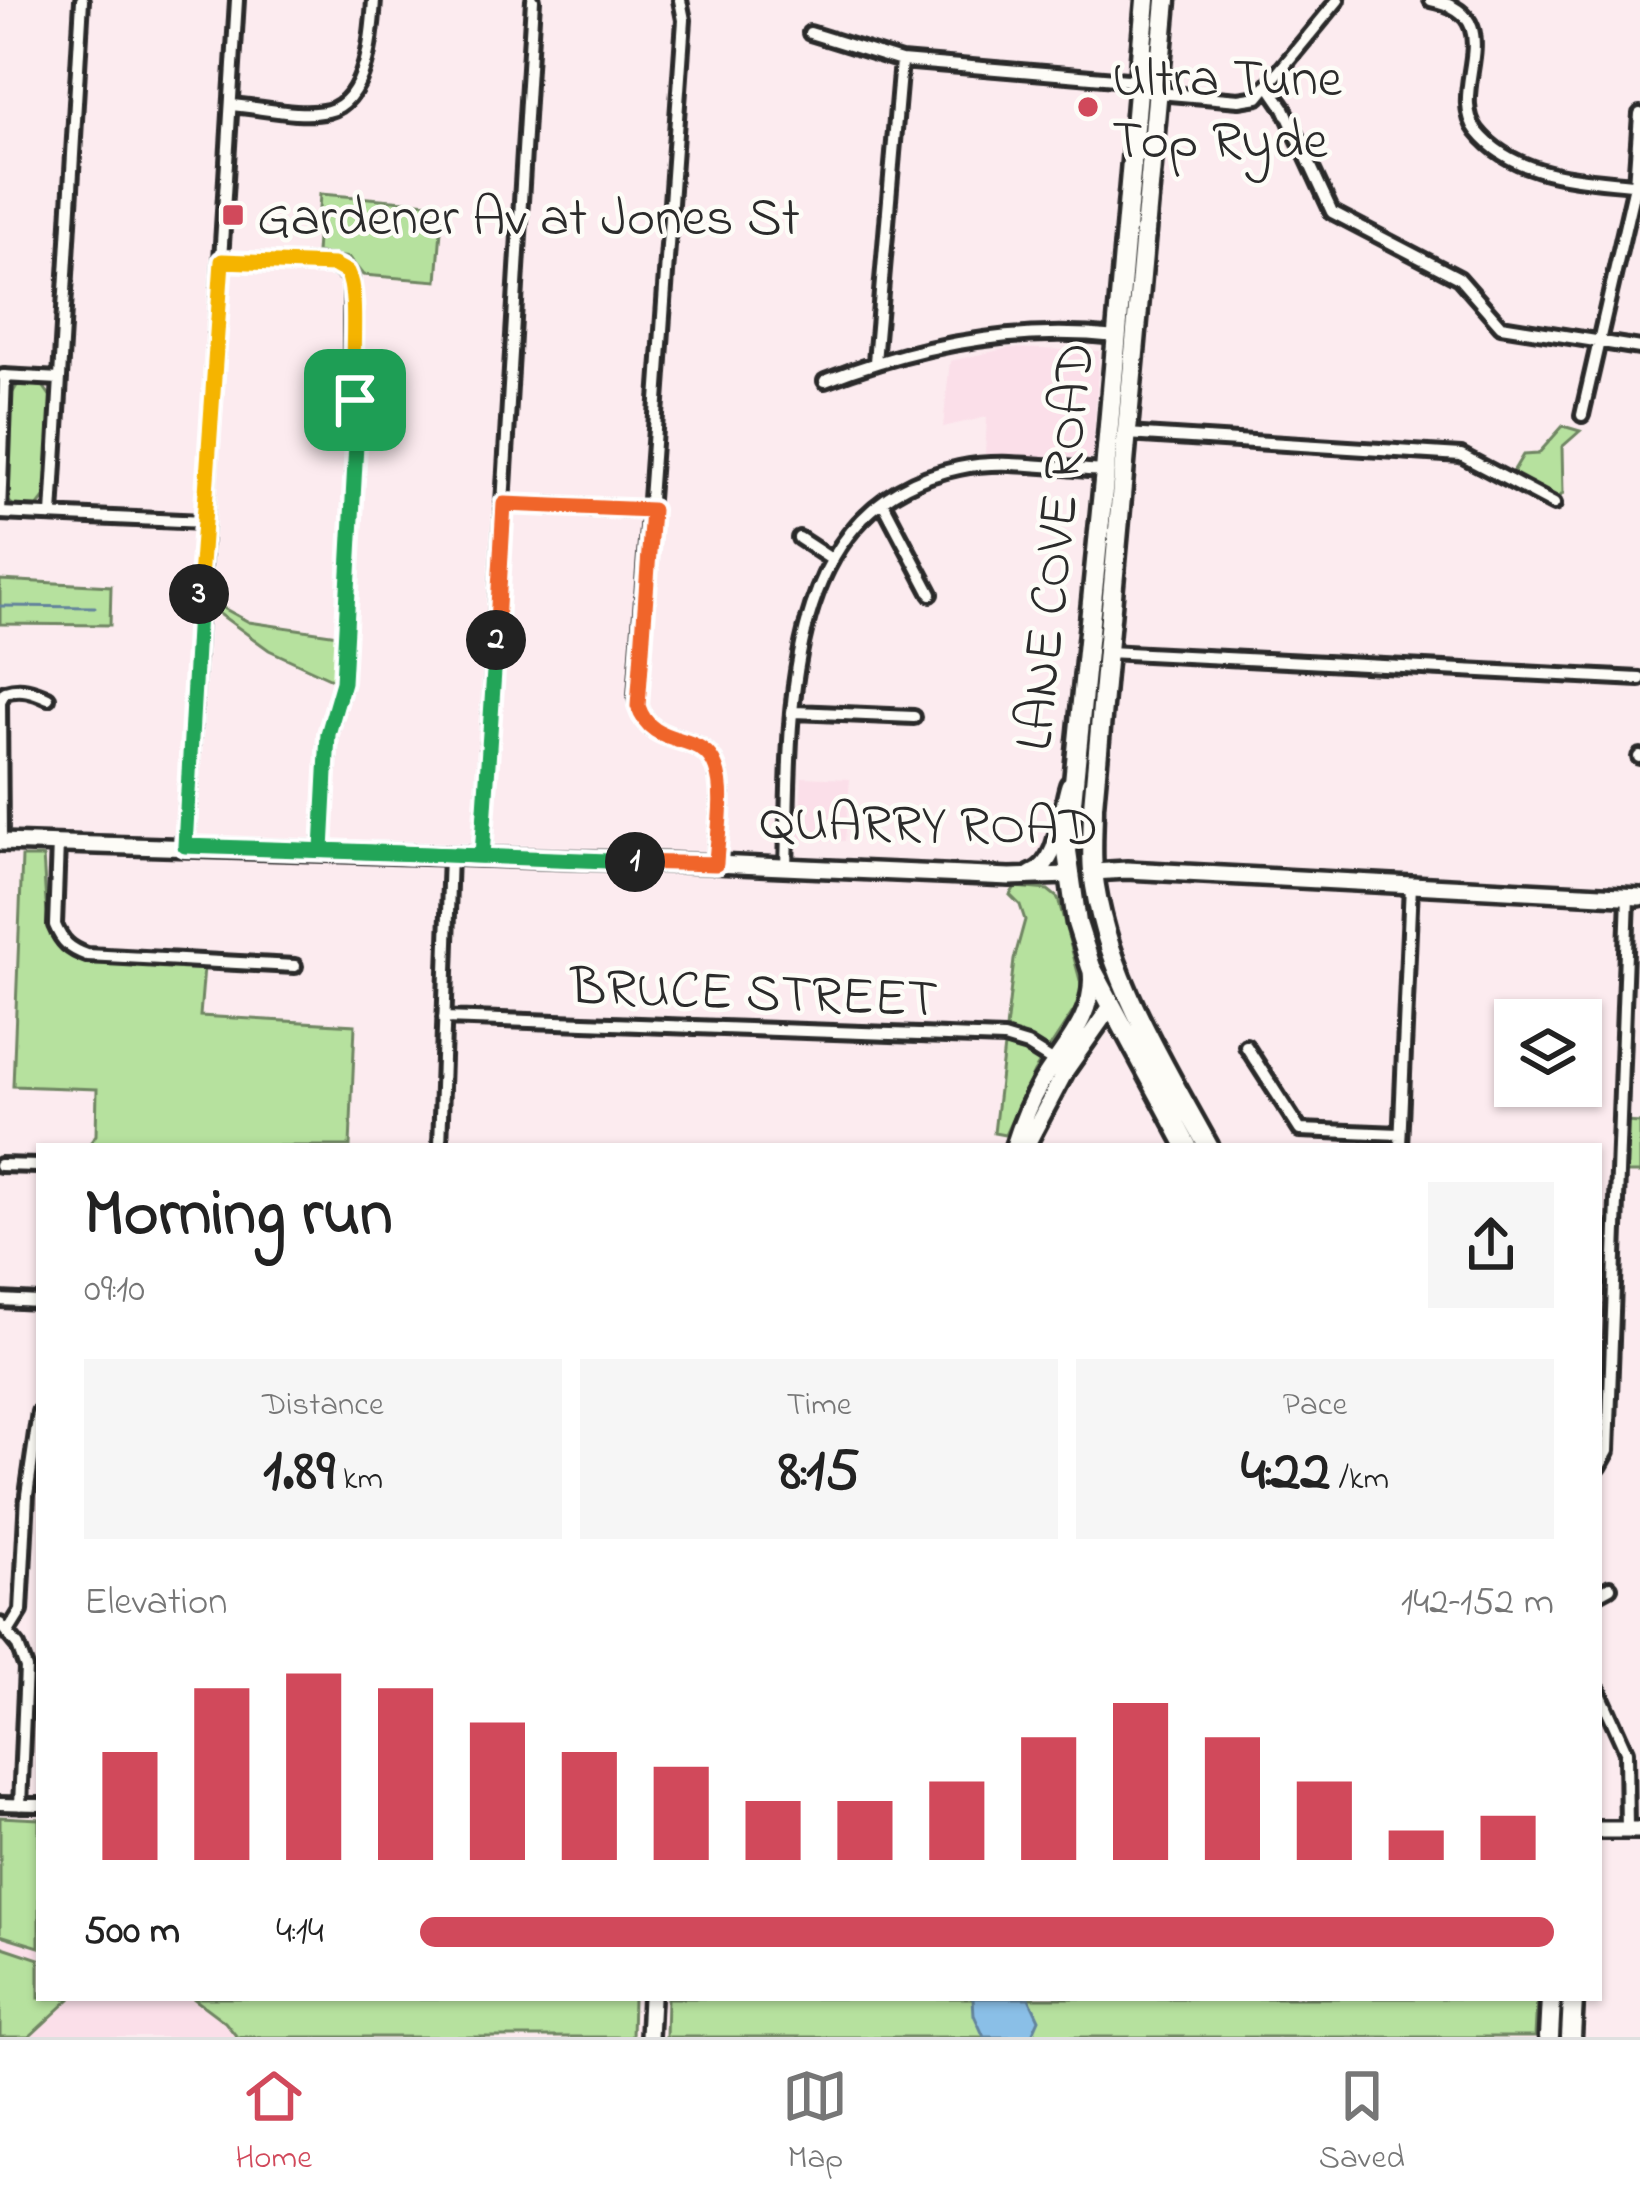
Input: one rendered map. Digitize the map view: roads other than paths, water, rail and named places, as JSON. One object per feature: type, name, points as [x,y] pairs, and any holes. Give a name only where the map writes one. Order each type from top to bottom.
[{"type":"highway","name":"LANE COVE ROAD","points":[[1146,0],[1066,852],[1077,923],[1091,967],[1185,1143]]},
{"type":"highway","name":"LANE COVE ROAD","points":[[1166,0],[1093,806],[1093,872],[1109,942],[1142,1023],[1206,1143]]},
{"type":"highway","name":"QUARRY ROAD","points":[[1069,875],[1093,872]]},
{"type":"highway","points":[[1109,942],[1111,1006]]},
{"type":"highway","points":[[1550,2037],[1551,2001]]},
{"type":"highway","points":[[1571,2037],[1573,2001]]},
{"type":"street","points":[[52,515],[82,0]]},
{"type":"street","points":[[185,846],[237,0]]},
{"type":"street","points":[[231,105],[314,112],[336,108],[355,87],[369,50],[374,0]]},
{"type":"street","points":[[482,856],[533,0]]},
{"type":"street","points":[[680,0],[684,20],[638,706],[651,729],[670,739],[691,742],[713,760],[719,778],[716,864]]},
{"type":"street","points":[[1158,93],[1250,100],[1269,86],[1338,0]]},
{"type":"street","points":[[1431,0],[1455,4],[1470,21],[1472,122],[1483,137],[1531,170],[1637,185]]},
{"type":"street","points":[[810,33],[901,61],[1139,81]]},
{"type":"street","points":[[875,362],[901,61]]},
{"type":"street","points":[[1269,86],[1284,107],[1332,212],[1459,278],[1501,326],[1640,348]]},
{"type":"street","points":[[1582,415],[1637,185],[1640,115]]},
{"type":"street","points":[[222,261],[334,265],[351,278],[356,450],[343,682],[328,734],[322,850]]},
{"type":"street","points":[[825,381],[875,362],[997,335],[1117,338]]},
{"type":"street","points":[[60,379],[2,376],[0,513],[203,522]]},
{"type":"street","points":[[1126,434],[1461,455],[1554,505]]},
{"type":"street","points":[[786,867],[805,621],[831,559],[883,503],[936,474],[982,465],[1105,471]]},
{"type":"street","points":[[883,503],[931,594]]},
{"type":"street","points":[[504,504],[652,510]]},
{"type":"street","points":[[799,538],[831,559]]},
{"type":"street","points":[[1107,652],[1640,679]]},
{"type":"street","points":[[1,842],[2,696],[22,689],[48,698]]},
{"type":"street","points":[[795,712],[914,717]]},
{"type":"street","points":[[1010,878],[1040,871],[1049,861],[1076,766]]},
{"type":"street","name":"QUARRY ROAD","points":[[1,842],[1010,878],[1069,875]]},
{"type":"street","points":[[58,842],[56,925],[74,950],[87,955],[295,966]]},
{"type":"street","points":[[440,1143],[450,855]]},
{"type":"street","name":"QUARRY ROAD","points":[[1093,872],[1634,896]]},
{"type":"street","points":[[1246,1046],[1300,1130],[1400,1140],[1411,884]]},
{"type":"street","points":[[1602,1461],[1608,1450],[1606,1325],[1634,896]]},
{"type":"street","points":[[1027,1143],[1087,1012],[1093,987],[1091,967]]},
{"type":"street","points":[[1015,1143],[1031,1102],[1111,1006]]},
{"type":"street","name":"BRUCE STREET","points":[[444,1018],[1004,1038],[1023,1043],[1060,1066]]},
{"type":"street","points":[[0,1165],[36,1166]]},
{"type":"street","points":[[0,1300],[36,1302]]},
{"type":"street","points":[[20,1804],[26,1668],[4,1628],[21,1611],[36,1435]]},
{"type":"street","points":[[1602,1697],[1626,1750],[1634,1830],[1602,1830]]},
{"type":"street","points":[[0,1804],[36,1805]]},
{"type":"street","points":[[649,2037],[651,2001]]},
{"type":"water","points":[[973,2001],[1030,2001],[1039,2019],[1031,2037],[984,2037]]},
{"type":"waterway","points":[[0,606],[95,607]]},
{"type":"place","name":"Ultra Tune Top Ryde","points":[[1088,107]]},
{"type":"place","name":"Gardener Av at Jones St","points":[[233,215]]}]
